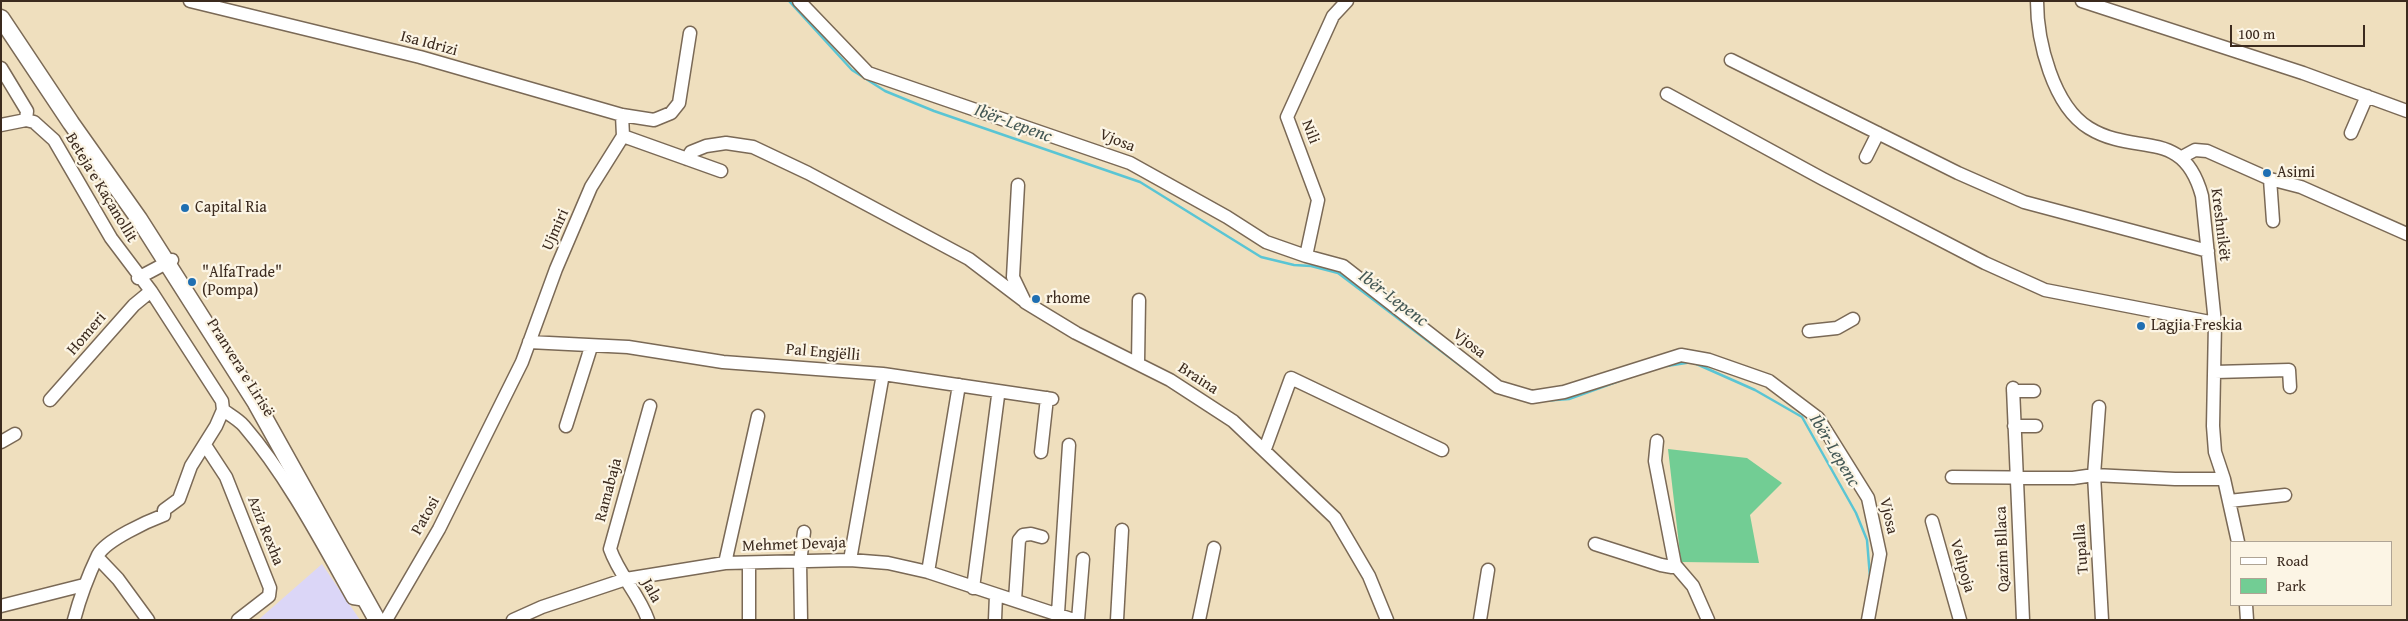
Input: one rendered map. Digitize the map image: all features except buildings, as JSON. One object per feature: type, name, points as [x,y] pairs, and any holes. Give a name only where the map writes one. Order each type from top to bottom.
[{"type":"main road","name":"Pranvera e Lirisë","points":[[6,24],[169,261],[272,421],[382,620]]},
{"type":"main road","name":"Pranvera e Lirisë","points":[[169,261],[256,403],[377,620]]},
{"type":"street","name":"Isa Idrizi","points":[[190,1],[420,57],[622,115]]},
{"type":"street","points":[[227,9],[242,1]]},
{"type":"street","name":"Vjosa","points":[[799,1],[868,73],[1130,163],[1227,217],[1266,242],[1343,266],[1498,387],[1532,397],[1564,392],[1681,355],[1708,360],[1768,381],[1818,418],[1868,498],[1880,554],[1868,620]]},
{"type":"street","name":"Nili","points":[[1306,256],[1318,200],[1287,118],[1333,16],[1347,1]]},
{"type":"street","points":[[2037,1],[2040,38],[2058,92],[2073,114],[2089,128],[2101,134],[2170,151],[2182,157],[2195,150],[2207,151],[2270,179],[2301,187],[2407,234]]},
{"type":"street","points":[[2082,1],[2303,73],[2407,111]]},
{"type":"street","points":[[690,33],[679,103],[671,113],[654,120],[622,115],[623,136],[721,171]]},
{"type":"street","points":[[1731,60],[1958,173],[2024,202],[2208,252]]},
{"type":"street","points":[[1,68],[27,111],[26,120],[1,125]]},
{"type":"street","points":[[1667,94],[1840,188],[1985,263],[2045,290],[2215,323]]},
{"type":"street","points":[[2351,133],[2367,96]]},
{"type":"street","name":"Beteja e Kaçanollit","points":[[26,120],[42,128],[54,140],[111,238],[138,278],[151,291],[208,377],[222,401],[223,410]]},
{"type":"street","points":[[1866,157],[1878,133]]},
{"type":"street","name":"Ujmiri","points":[[529,342],[556,269],[591,188],[623,136]]},
{"type":"street","name":"Braina","points":[[687,159],[691,152],[706,146],[726,143],[753,147],[808,173],[968,259],[1025,302],[1076,333],[1170,380],[1233,421],[1265,449],[1334,518],[1369,576],[1387,620]]},
{"type":"street","name":"Kreshnikët","points":[[2182,157],[2197,178],[2202,196],[2215,323],[2213,426],[2215,452],[2224,479],[2238,541]]},
{"type":"street","points":[[2270,179],[2274,221]]},
{"type":"street","points":[[1018,185],[1013,277],[1025,302]]},
{"type":"street","points":[[138,278],[169,261]]},
{"type":"street","name":"Homeri","points":[[50,400],[134,305],[151,291]]},
{"type":"street","points":[[1138,363],[1139,300]]},
{"type":"street","points":[[1809,331],[1837,328],[1853,319]]},
{"type":"street","name":"Pal Engjëlli","points":[[529,342],[628,348],[723,362],[883,374],[1049,399],[1040,452]]},
{"type":"street","name":"Patosi","points":[[386,620],[439,528],[522,362],[529,342]]},
{"type":"street","points":[[566,426],[591,347]]},
{"type":"street","points":[[2215,372],[2268,376],[2289,370],[2290,387]]},
{"type":"street","points":[[850,560],[883,374]]},
{"type":"street","points":[[1265,449],[1292,378],[1442,450]]},
{"type":"street","points":[[928,572],[959,385]]},
{"type":"street","name":"Qazim Bllaca","points":[[2023,620],[2013,390],[2034,391]]},
{"type":"street","points":[[973,588],[998,396]]},
{"type":"street","name":"Ramabaja","points":[[626,579],[610,549],[650,406]]},
{"type":"street","points":[[2094,475],[2100,407]]},
{"type":"street","points":[[74,620],[84,585],[99,554],[128,531],[164,515],[164,510],[179,499],[191,466],[205,445],[223,410],[243,425],[270,462],[319,538],[353,598],[366,600]]},
{"type":"street","points":[[725,563],[758,416]]},
{"type":"street","points":[[2014,426],[2036,426]]},
{"type":"street","points":[[1,442],[15,434]]},
{"type":"street","points":[[1657,441],[1655,461],[1675,565],[1692,586],[1708,620]]},
{"type":"street","name":"Aziz Rexha","points":[[205,445],[226,477],[270,588],[269,596],[238,620]]},
{"type":"street","points":[[1058,613],[1069,445]]},
{"type":"street","points":[[1952,477],[2073,478],[2094,475],[2175,480],[2224,479]]},
{"type":"street","name":"Tupalla","points":[[2094,475],[2102,620]]},
{"type":"street","points":[[2229,500],[2285,495]]},
{"type":"street","name":"Velipoja","points":[[1932,521],[1960,620]]},
{"type":"street","points":[[1117,620],[1122,530]]},
{"type":"street","points":[[801,620],[800,562],[804,532]]},
{"type":"street","points":[[1014,600],[1019,540],[1023,535],[1031,534],[1042,537]]},
{"type":"street","points":[[1595,544],[1660,565],[1672,567],[1675,565]]},
{"type":"street","points":[[1199,620],[1214,548]]},
{"type":"street","points":[[98,558],[118,579],[148,620]]},
{"type":"street","points":[[1076,620],[1083,559]]},
{"type":"street","name":"Mehmet Devaja","points":[[513,620],[542,607],[626,579],[725,563],[850,560],[888,563],[928,572],[1076,620]]},
{"type":"street","points":[[749,563],[749,620]]},
{"type":"street","points":[[1480,620],[1488,570]]},
{"type":"street","name":"Jala","points":[[626,579],[642,603],[648,620]]},
{"type":"street","points":[[1,606],[84,585]]},
{"type":"street","points":[[995,620],[996,595]]},
{"type":"street","points":[[2246,606],[2247,620]]},
{"type":"shaded area","points":[[322,564],[360,620],[258,620]]},
{"type":"green space","points":[[1668,449],[1747,458],[1782,483],[1750,515],[1759,563],[1681,562]]},
{"type":"waterway","name":"Ibër-Lepenc","points":[[789,1],[852,70],[885,91],[934,111],[1140,182],[1261,257],[1338,273],[1486,385]]},
{"type":"waterway","name":"Ibër-Lepenc","points":[[1667,366],[1692,362],[1755,390],[1802,417],[1856,513],[1867,540],[1870,577]]},
{"type":"waterway","name":"Ibër-Lepenc","points":[[1528,402],[1569,399],[1619,381]]},
{"type":"place","name":"Asimi","points":[[2267,173]]},
{"type":"place","name":"Capital Ria","points":[[185,208]]},
{"type":"place","name":"\"AlfaTrade\" (Pompa)","points":[[192,282]]},
{"type":"place","name":"rhome","points":[[1036,299]]},
{"type":"place","name":"Lagjia Freskia","points":[[2141,326]]}]
